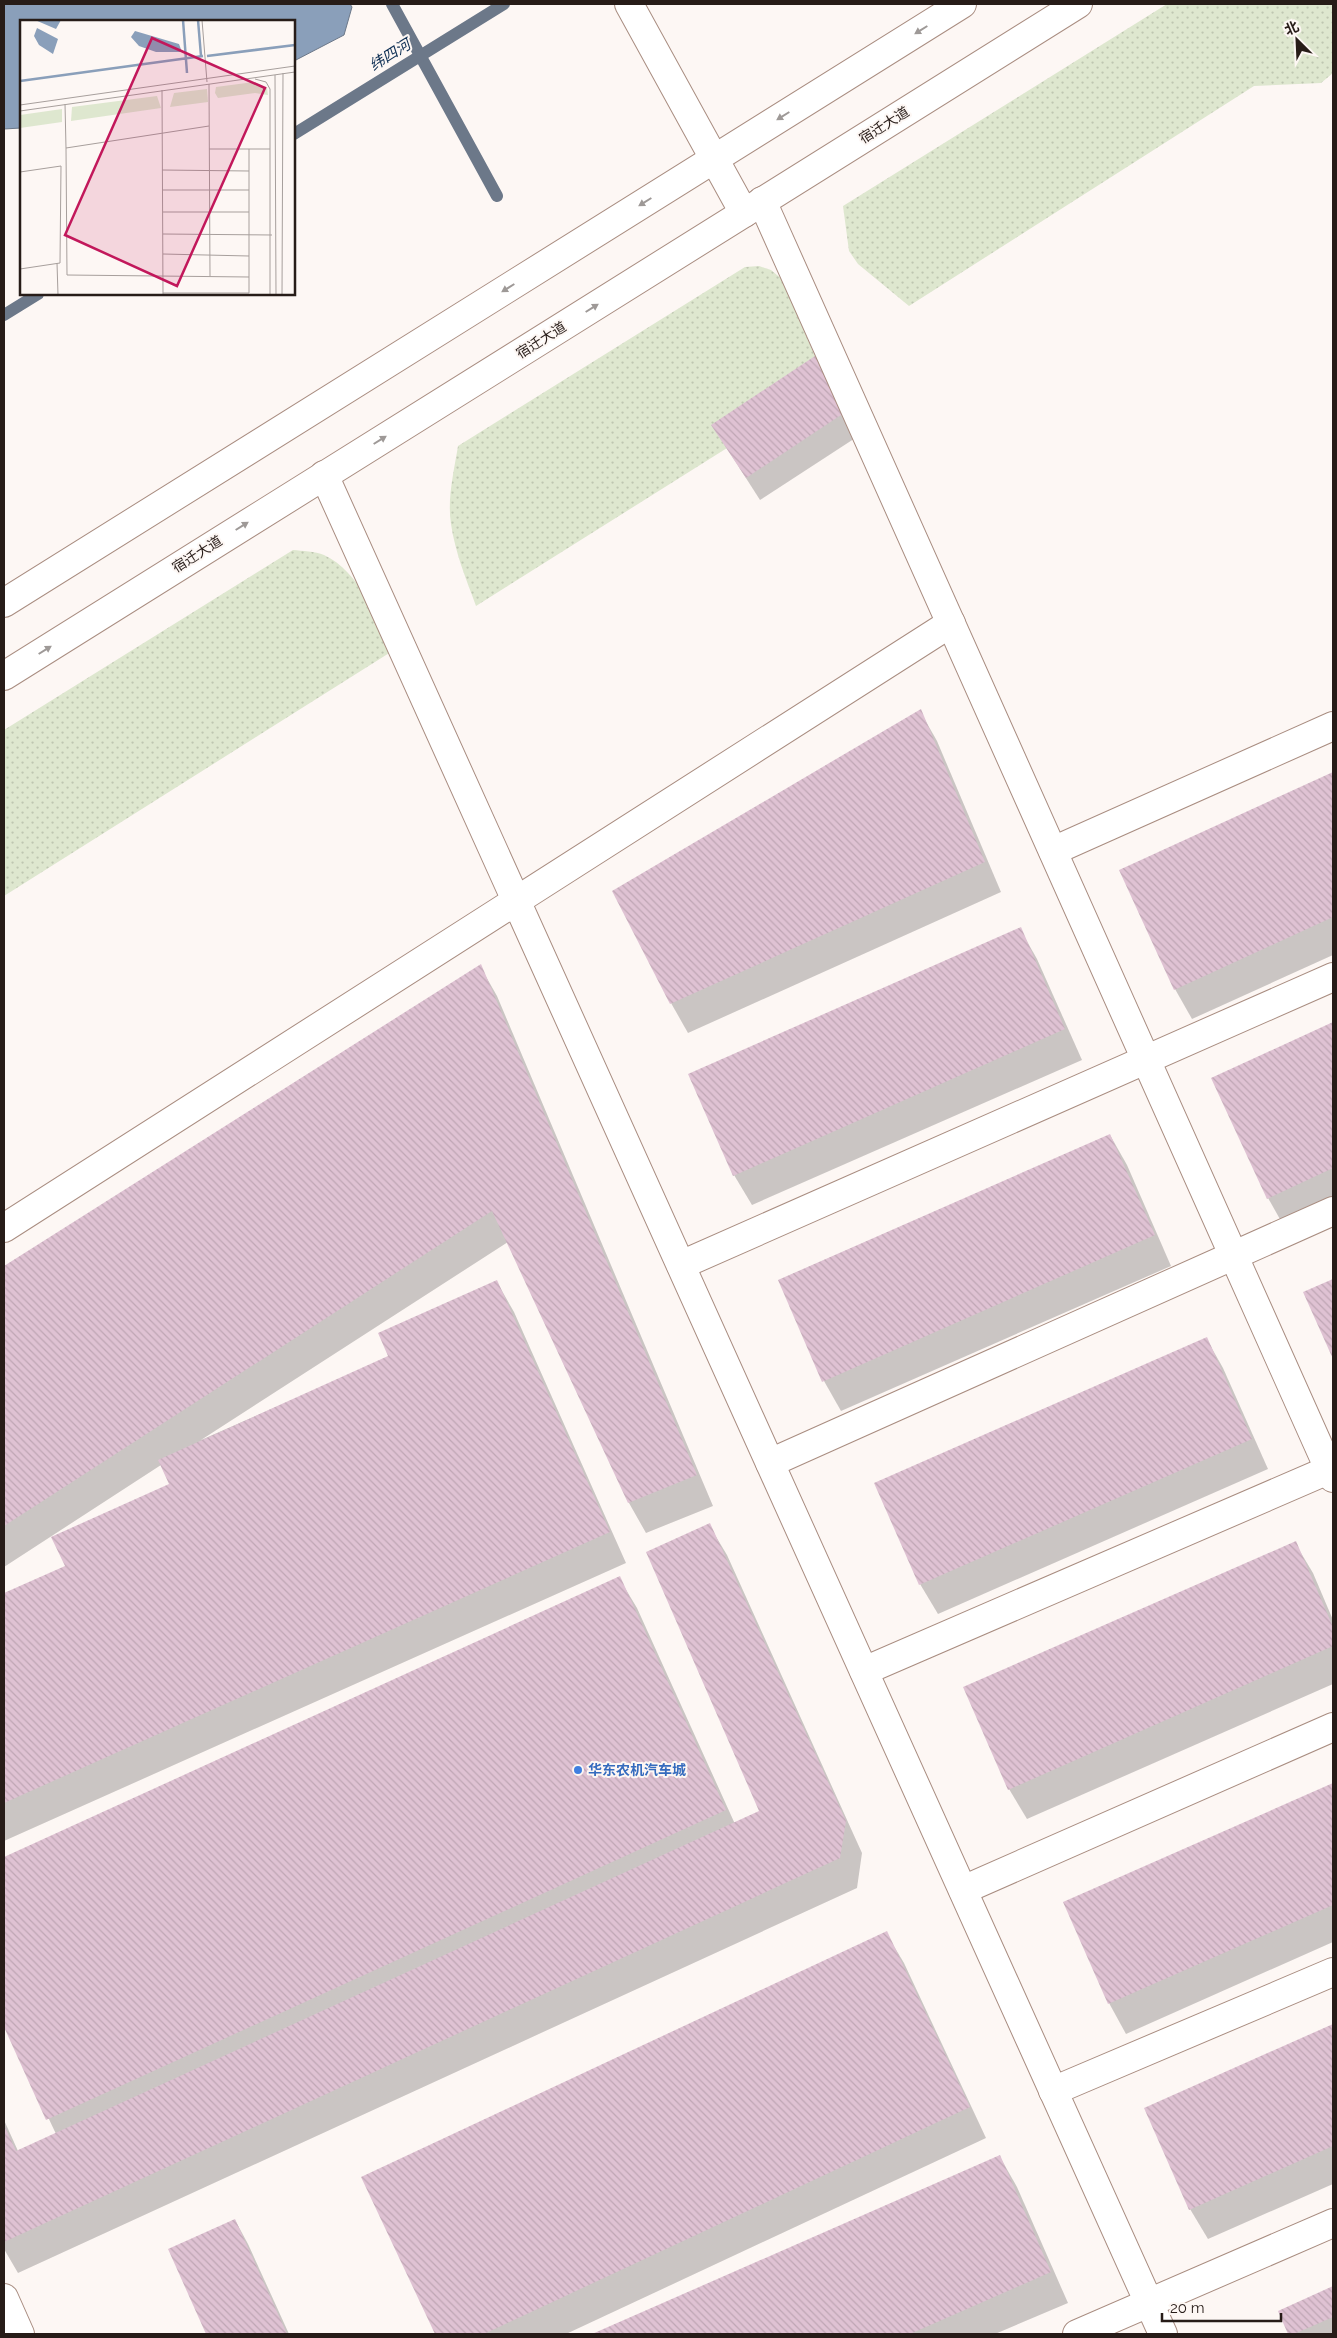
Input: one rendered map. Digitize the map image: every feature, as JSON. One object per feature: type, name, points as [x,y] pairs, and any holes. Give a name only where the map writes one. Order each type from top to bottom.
[{"type":"main road","points":[[629,4],[714,159],[753,207],[951,623],[1332,1472],[864,1671]]},
{"type":"main road","points":[[4,603],[962,4]]},
{"type":"main road","name":"宿迁大道","points":[[4,676],[1078,4]]},
{"type":"main road","points":[[324,475],[1163,2334]]},
{"type":"main road","points":[[4,1228],[951,623]]},
{"type":"main road","points":[[1053,851],[1333,726]]},
{"type":"main road","points":[[681,1265],[1333,977]]},
{"type":"main road","points":[[770,1463],[1333,1211]]},
{"type":"main road","points":[[962,1890],[1333,1727]]},
{"type":"main road","points":[[1053,2091],[1333,1972]]},
{"type":"main road","points":[[1077,2334],[1333,2223]]},
{"type":"main road","points":[[4,2298],[20,2334]]},
{"type":"green space","points":[[1167,4],[1333,4],[1333,73],[1321,83],[1254,86],[909,306],[858,264],[849,251],[843,206]]},
{"type":"green space","points":[[759,266],[771,270],[783,280],[827,385],[476,606],[458,555],[451,524],[450,495],[458,446],[745,267]]},
{"type":"green space","points":[[293,550],[324,555],[348,572],[366,596],[394,650],[4,896],[4,730]]},
{"type":"water","points":[[4,4],[350,4],[352,7],[344,35],[295,60],[295,20],[20,20],[20,128],[4,129]]},
{"type":"building","points":[[815,356],[850,409],[746,478],[711,425]]},
{"type":"building","points":[[921,709],[985,862],[670,1004],[612,891]]},
{"type":"building","points":[[1333,772],[1333,917],[1174,990],[1119,870]]},
{"type":"building","points":[[1021,927],[1065,1029],[733,1176],[688,1074]]},
{"type":"building","points":[[481,964],[697,1475],[628,1503],[492,1211],[4,1526],[4,1266]]},
{"type":"building","points":[[1333,1022],[1333,1168],[1267,1199],[1211,1078]]},
{"type":"building","points":[[1110,1134],[1155,1235],[822,1382],[778,1280]]},
{"type":"building","points":[[1333,1279],[1333,1359],[1303,1292]]},
{"type":"building","points":[[497,1280],[610,1532],[4,1803],[4,1593],[65,1566],[51,1537],[169,1484],[158,1460],[388,1356],[378,1333]]},
{"type":"building","points":[[1207,1337],[1252,1439],[919,1585],[874,1483]]},
{"type":"building","points":[[710,1523],[846,1821],[840,1858],[4,2242],[4,2125],[16,2151],[759,1811],[646,1552]]},
{"type":"building","points":[[1296,1541],[1333,1627],[1333,1646],[1008,1790],[963,1687]]},
{"type":"building","points":[[620,1576],[726,1810],[46,2120],[4,2027],[4,1857]]},
{"type":"building","points":[[1333,1783],[1333,1905],[1108,2004],[1063,1902]]},
{"type":"building","points":[[887,1931],[970,2107],[484,2334],[435,2334],[361,2177]]},
{"type":"building","points":[[1333,2024],[1333,2146],[1189,2210],[1144,2108]]},
{"type":"building","points":[[1000,2155],[1051,2272],[910,2334],[592,2334]]},
{"type":"building","points":[[235,2219],[287,2334],[206,2334],[168,2249]]},
{"type":"building","points":[[1333,2286],[1333,2317],[1294,2334],[1288,2334],[1278,2311]]},
{"type":"waterway","points":[[392,4],[497,196]]},
{"type":"waterway","name":"纬四河","points":[[295,133],[504,4]]},
{"type":"waterway","name":"纬四河","points":[[4,315],[36,295]]},
{"type":"place","name":"华东农机汽车城","points":[[578,1770]]}]
